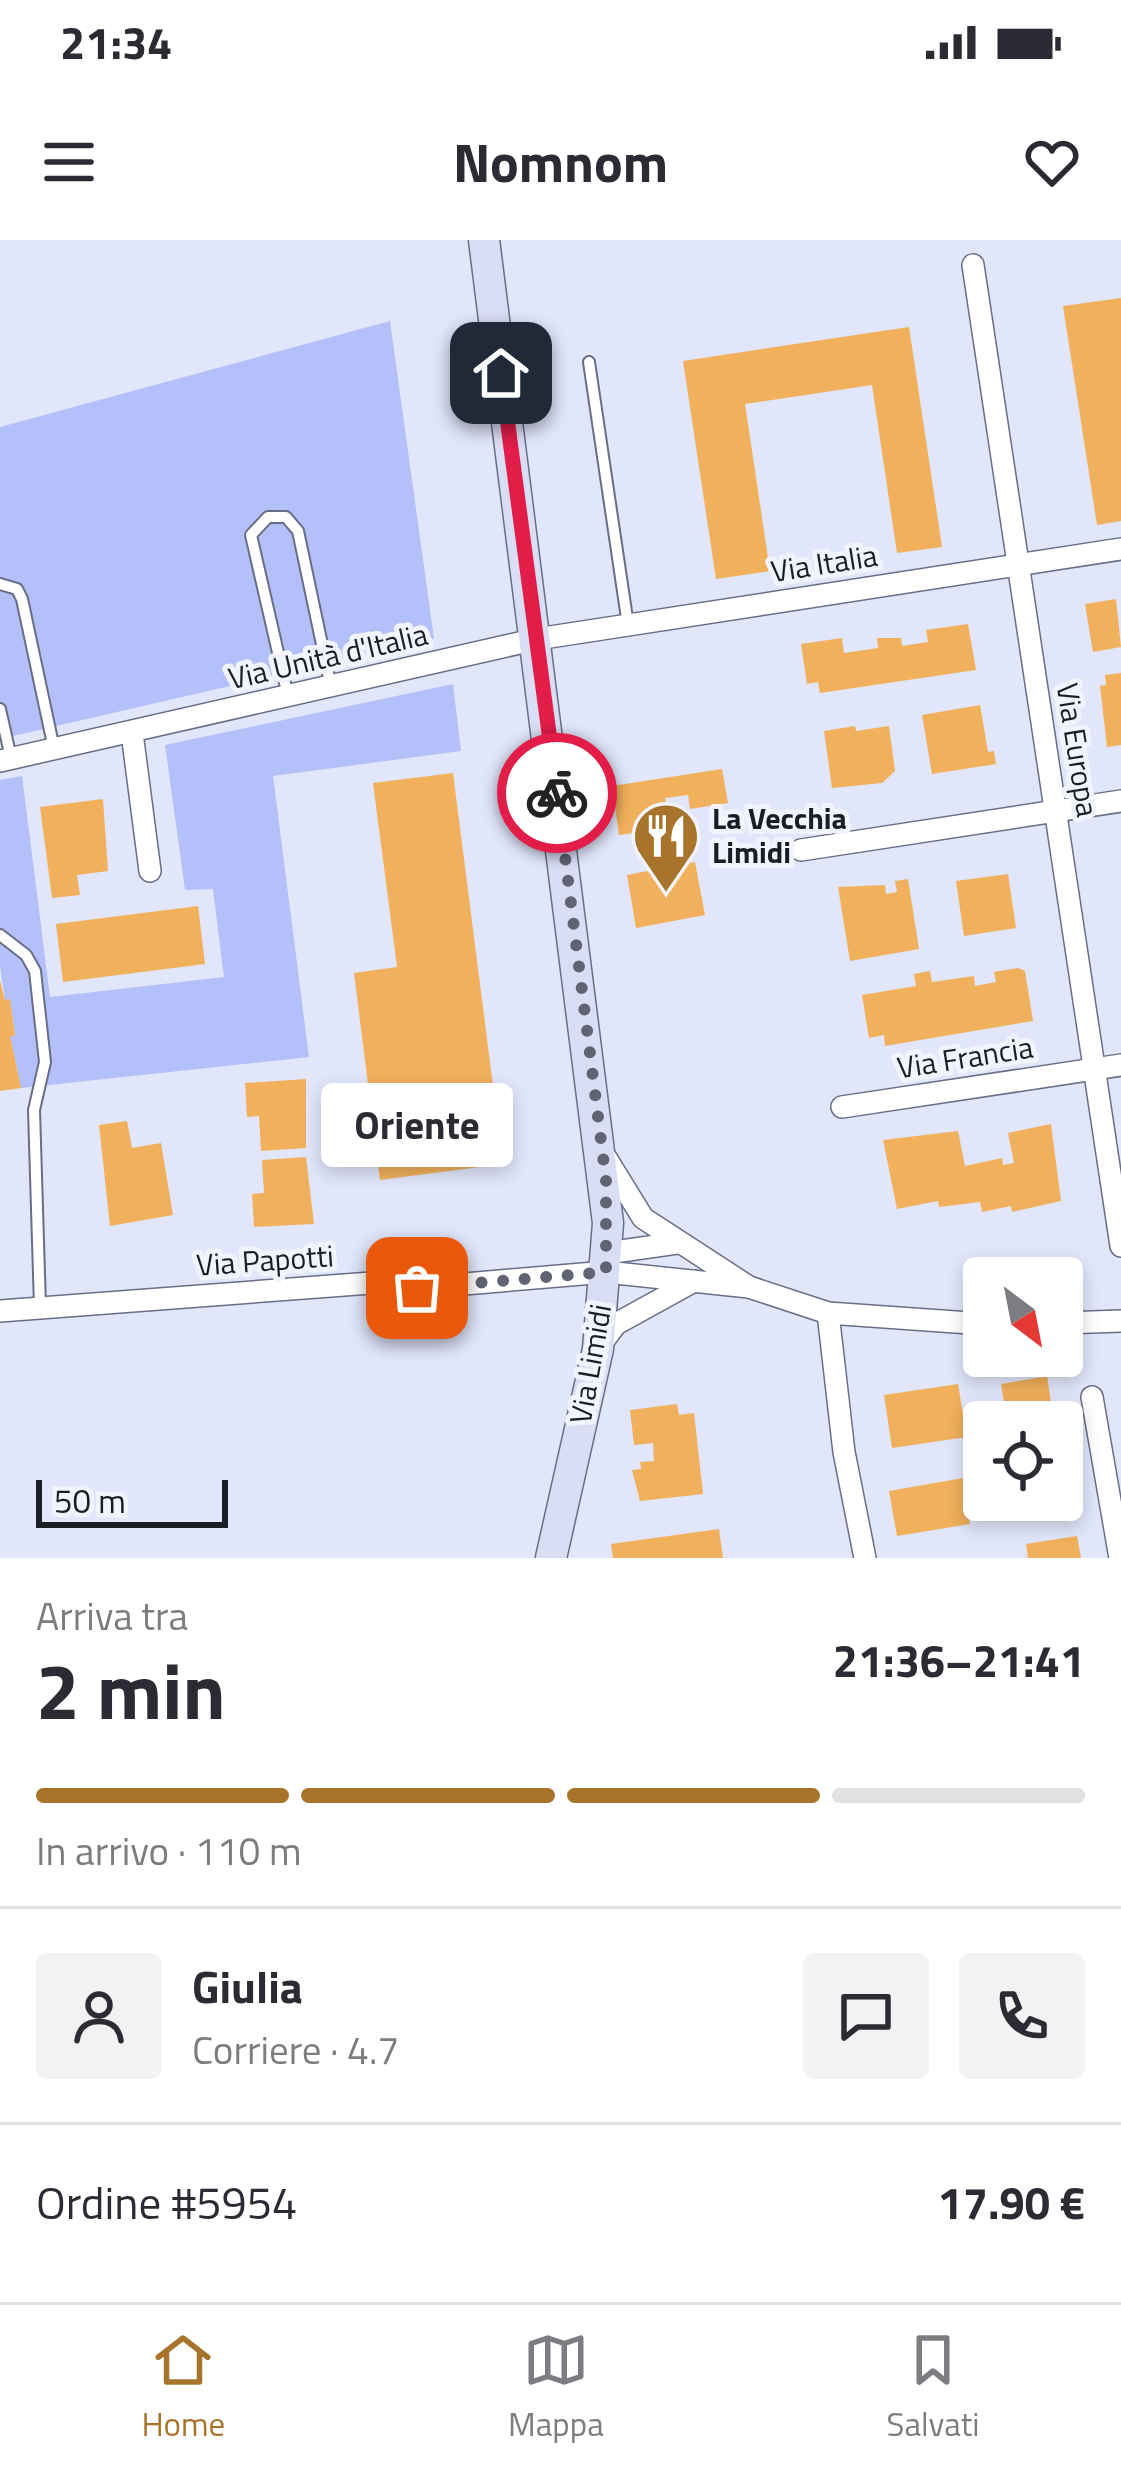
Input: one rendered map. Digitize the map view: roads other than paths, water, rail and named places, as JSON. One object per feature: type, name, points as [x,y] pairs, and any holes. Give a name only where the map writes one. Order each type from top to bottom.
[{"type":"main road","name":"Via Limidi","points":[[484,240],[602,1150],[607,1263],[598,1348],[551,1558]]},
{"type":"street","name":"Via Europa","points":[[973,265],[1121,1246]]},
{"type":"street","name":"Via Italia","points":[[537,639],[1121,549]]},
{"type":"street","name":"Via Unità d'Italia","points":[[6,760],[537,639]]},
{"type":"street","points":[[132,733],[151,871]]},
{"type":"street","points":[[801,850],[1121,801]]},
{"type":"street","name":"Via Francia","points":[[842,1107],[1121,1065]]},
{"type":"street","points":[[602,1150],[634,1206],[678,1244],[749,1287]]},
{"type":"street","points":[[607,1263],[678,1244]]},
{"type":"street","points":[[607,1263],[749,1287],[828,1313],[963,1323]]},
{"type":"street","name":"Via Papotti","points":[[0,1311],[607,1263]]},
{"type":"street","points":[[598,1348],[616,1324],[694,1281]]},
{"type":"street","points":[[828,1313],[844,1453],[865,1558]]},
{"type":"street","points":[[1083,1322],[1121,1321]]},
{"type":"street","points":[[1092,1397],[1120,1558]]},
{"type":"lane","points":[[589,362],[628,625]]},
{"type":"lane","points":[[288,697],[251,535],[268,517],[286,517],[298,531],[331,687]]},
{"type":"lane","points":[[0,584],[17,589],[22,598],[54,749]]},
{"type":"lane","points":[[0,710],[6,760]]},
{"type":"lane","points":[[0,935],[26,955],[38,994],[45,1062],[34,1110],[40,1307]]},
{"type":"place","name":"La Vecchia Limidi","points":[[666,895]]},
{"type":"place","name":"Oriente","points":[[417,1288]]}]
